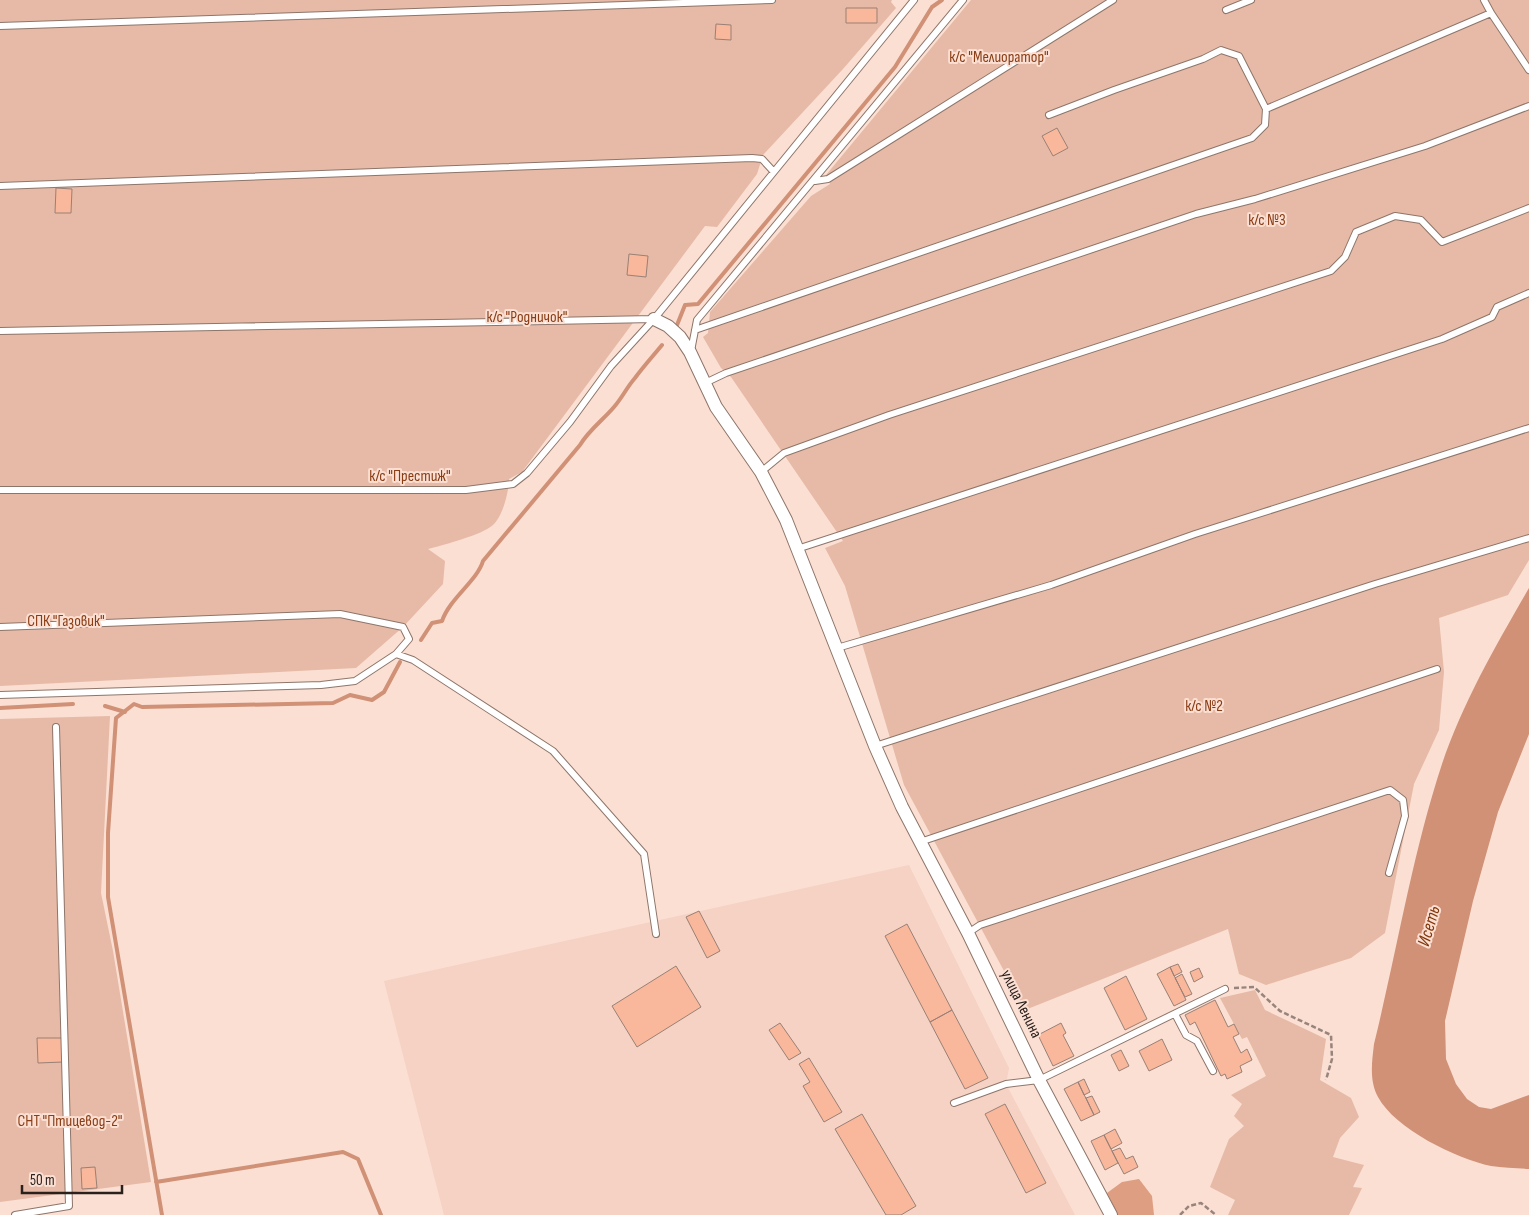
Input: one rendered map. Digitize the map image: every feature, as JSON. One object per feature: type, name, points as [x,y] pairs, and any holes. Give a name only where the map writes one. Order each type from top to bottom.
[{"type":"street","name":"улица Ленина","points":[[654,319],[668,326],[680,337],[690,352],[716,407],[761,472],[786,520],[875,746],[902,807],[968,933],[1039,1080],[1111,1215]]},
{"type":"lane","points":[[0,26],[772,0]]},
{"type":"lane","points":[[0,490],[466,490],[509,485],[527,473],[570,422],[611,366],[654,319],[914,0]]},
{"type":"lane","points":[[690,352],[697,320],[963,0]]},
{"type":"lane","points":[[814,181],[828,179],[1113,0]]},
{"type":"lane","points":[[1226,10],[1251,0]]},
{"type":"lane","points":[[1484,0],[1491,14],[1529,70]]},
{"type":"lane","points":[[1266,109],[1491,14]]},
{"type":"lane","points":[[695,330],[1252,138],[1266,125],[1266,109],[1239,56],[1221,50],[1203,59],[1049,115]]},
{"type":"lane","points":[[705,384],[736,370],[1196,214],[1255,199],[1425,146],[1529,106]]},
{"type":"lane","points":[[0,186],[752,158],[762,160],[773,171]]},
{"type":"lane","points":[[761,472],[784,453],[889,415],[1331,271],[1345,257],[1356,232],[1394,216],[1421,220],[1442,242],[1529,208]]},
{"type":"lane","points":[[797,549],[1442,339],[1492,317],[1497,308],[1529,293]]},
{"type":"lane","points":[[0,331],[654,319]]},
{"type":"lane","points":[[837,648],[1051,585],[1195,534],[1529,428]]},
{"type":"lane","points":[[875,746],[1375,584],[1529,538]]},
{"type":"lane","points":[[0,627],[340,614],[403,627],[409,640],[396,654],[355,681],[192,691],[0,696]]},
{"type":"lane","points":[[396,654],[413,660],[553,751],[644,854],[656,934]]},
{"type":"lane","points":[[920,842],[1437,669]]},
{"type":"lane","points":[[15,1215],[69,1206],[56,727]]},
{"type":"lane","points":[[968,933],[980,925],[1390,790],[1403,800],[1405,816],[1389,873]]},
{"type":"lane","points":[[954,1103],[1006,1084],[1039,1080],[1225,989]]},
{"type":"lane","points":[[1175,1014],[1186,1035],[1197,1041],[1213,1071]]},
{"type":"path","points":[[1225,989],[1254,987],[1280,1011],[1331,1035],[1332,1059],[1326,1080]]},
{"type":"path","points":[[1180,1215],[1189,1206],[1201,1203],[1216,1215]]},
{"type":"shaded area","points":[[909,865],[1009,1068],[1006,1084],[1075,1215],[444,1215],[384,981]]},
{"type":"shaded area","points":[[1139,1179],[1152,1196],[1154,1215],[1118,1215],[1107,1193],[1122,1182]]},
{"type":"green space","points":[[0,0],[892,0],[891,2],[896,8],[843,69],[763,155],[757,174],[717,227],[705,226],[522,472],[509,479],[505,503],[497,521],[488,529],[428,549],[445,561],[443,584],[403,627],[356,668],[0,686]]},
{"type":"green space","points":[[971,0],[1529,0],[1529,560],[1508,595],[1439,618],[1444,672],[1439,730],[1414,784],[1385,933],[1351,958],[1266,985],[1239,974],[1228,929],[1025,1010],[904,785],[845,586],[825,548],[843,541],[731,377],[721,368],[703,337],[708,333],[710,312],[811,196],[830,184],[826,175]]},
{"type":"green space","name":"СНТ \"Птицевод-2\"","points":[[110,716],[101,893],[113,951],[151,1182],[0,1202],[0,719]]},
{"type":"green space","points":[[1255,990],[1265,1010],[1326,1039],[1320,1080],[1351,1098],[1359,1117],[1340,1138],[1333,1157],[1364,1165],[1353,1187],[1362,1188],[1349,1215],[1228,1215],[1235,1200],[1210,1187],[1229,1139],[1244,1126],[1234,1116],[1242,1104],[1231,1095],[1266,1076],[1247,1037],[1242,1039],[1220,998]]},
{"type":"water","name":"Исеть","points":[[1529,588],[1529,734],[1498,812],[1473,901],[1445,1021],[1446,1059],[1456,1084],[1467,1099],[1479,1107],[1491,1109],[1529,1095],[1529,1169],[1491,1166],[1461,1157],[1428,1141],[1412,1131],[1386,1109],[1375,1091],[1372,1071],[1374,1044],[1413,868],[1442,764],[1470,696]]},
{"type":"building","points":[[846,8],[877,8],[877,23],[846,23]]},
{"type":"building","points":[[716,24],[731,25],[731,40],[715,39]]},
{"type":"building","points":[[1057,128],[1068,148],[1053,156],[1042,136]]},
{"type":"building","points":[[56,188],[72,189],[71,213],[55,213]]},
{"type":"building","points":[[629,254],[648,256],[646,277],[627,275]]},
{"type":"building","points":[[699,911],[720,951],[707,958],[686,917]]},
{"type":"building","points":[[907,924],[952,1010],[930,1022],[885,936]]},
{"type":"building","points":[[1178,964],[1182,972],[1174,976],[1170,967]]},
{"type":"building","points":[[676,966],[701,1007],[637,1047],[612,1006]]},
{"type":"building","points":[[1170,967],[1186,1000],[1174,1006],[1157,974]]},
{"type":"building","points":[[1199,968],[1203,977],[1194,982],[1190,972]]},
{"type":"building","points":[[1182,974],[1192,994],[1185,997],[1175,978]]},
{"type":"building","points":[[1126,976],[1147,1019],[1125,1030],[1104,988]]},
{"type":"building","points":[[1215,1000],[1228,1027],[1234,1024],[1239,1034],[1233,1037],[1241,1053],[1247,1049],[1252,1060],[1240,1066],[1242,1072],[1227,1079],[1225,1074],[1221,1076],[1195,1022],[1190,1025],[1185,1015]]},
{"type":"building","points":[[952,1010],[988,1078],[965,1089],[930,1022]]},
{"type":"building","points":[[780,1023],[801,1053],[789,1060],[769,1030]]},
{"type":"building","points":[[1061,1023],[1066,1033],[1063,1035],[1074,1056],[1053,1066],[1038,1035]]},
{"type":"building","points":[[37,1038],[62,1038],[63,1062],[38,1063]]},
{"type":"building","points":[[1162,1039],[1172,1060],[1149,1071],[1139,1051]]},
{"type":"building","points":[[1121,1050],[1129,1066],[1119,1071],[1111,1055]]},
{"type":"building","points":[[809,1058],[842,1112],[824,1122],[803,1086],[810,1082],[799,1064]]},
{"type":"building","points":[[1084,1079],[1090,1092],[1084,1095],[1078,1082]]},
{"type":"building","points":[[1078,1082],[1094,1115],[1081,1121],[1064,1089]]},
{"type":"building","points":[[1092,1096],[1100,1112],[1094,1115],[1086,1098]]},
{"type":"building","points":[[1005,1104],[1046,1183],[1026,1193],[985,1114]]},
{"type":"building","points":[[862,1114],[916,1206],[901,1215],[886,1215],[835,1129]]},
{"type":"building","points":[[1115,1129],[1122,1143],[1111,1149],[1104,1135]]},
{"type":"building","points":[[1104,1135],[1118,1163],[1105,1170],[1091,1141]]},
{"type":"building","points":[[1120,1148],[1126,1159],[1133,1156],[1138,1167],[1124,1174],[1112,1151]]},
{"type":"building","points":[[95,1167],[97,1188],[82,1189],[81,1168]]},
{"type":"waterway","points":[[677,325],[685,305],[698,304],[895,67],[932,7],[942,0]]},
{"type":"waterway","points":[[421,640],[432,623],[442,621],[451,605],[475,576],[483,561],[588,435],[617,404],[632,381],[662,345]]},
{"type":"waterway","points":[[162,1215],[108,897],[108,833],[116,718],[134,704],[142,707],[333,703],[350,695],[372,700],[384,692],[400,662]]},
{"type":"waterway","points":[[0,708],[73,704]]},
{"type":"waterway","points":[[105,706],[125,712]]},
{"type":"waterway","points":[[156,1182],[343,1152],[358,1159],[381,1215]]},
{"type":"park label","name":"к/с \"Мелиоратор\"","points":[[999,57]]},
{"type":"park label","name":"к/с №3","points":[[1267,220]]},
{"type":"park label","name":"к/с \"Родничок\"","points":[[527,317]]},
{"type":"park label","name":"к/с \"Престиж\"","points":[[410,476]]},
{"type":"park label","name":"СПК \"Газовик\"","points":[[66,621]]},
{"type":"park label","name":"к/с №2","points":[[1204,706]]}]
